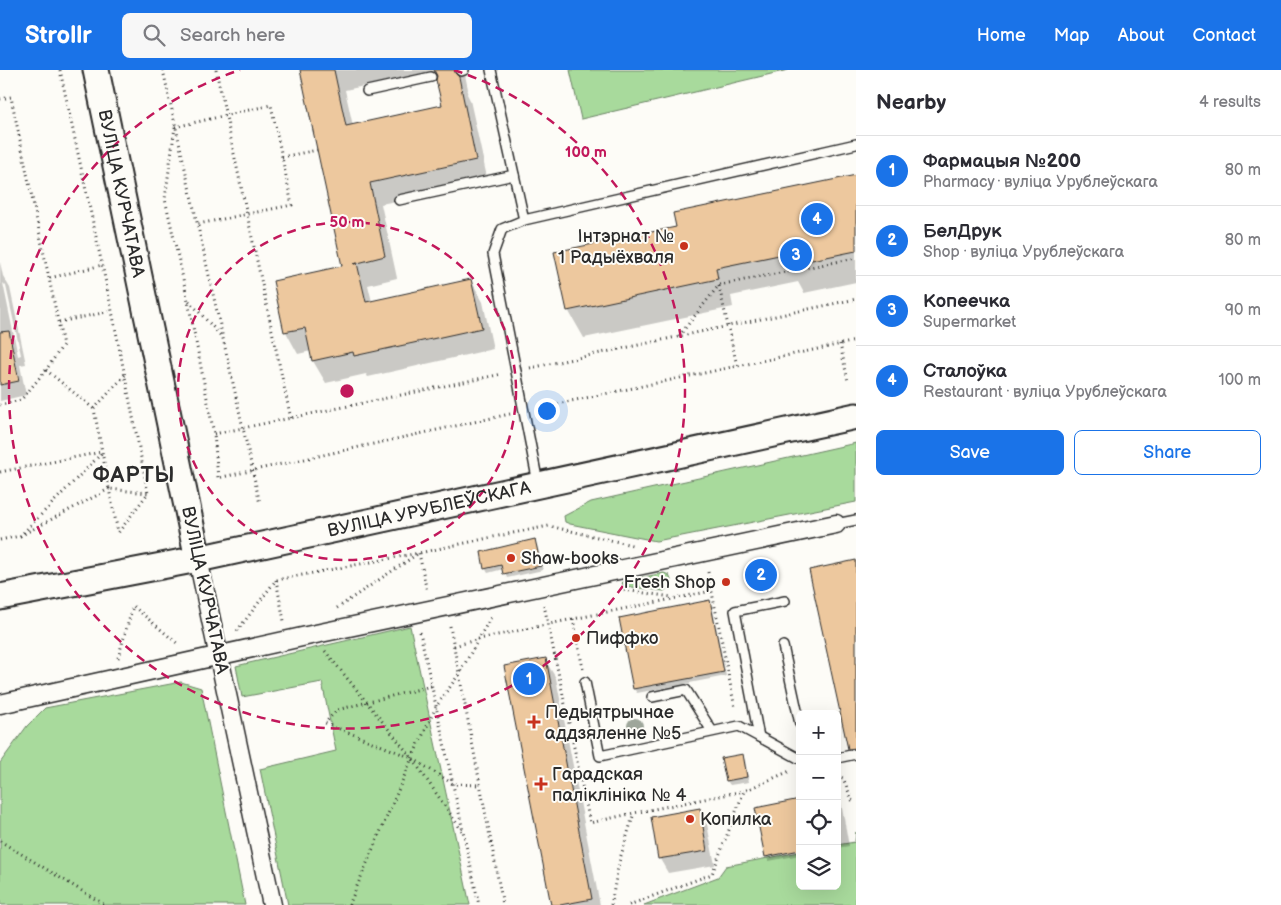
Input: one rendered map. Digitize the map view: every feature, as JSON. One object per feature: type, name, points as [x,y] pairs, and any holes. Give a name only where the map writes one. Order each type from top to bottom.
[{"type":"main road","name":"ВУЛІЦА КУРЧАТАВА","points":[[96,70],[198,559]]},
{"type":"main road","name":"ВУЛІЦА УРУБЛЕЎСКАГА","points":[[0,597],[198,559],[856,416]]},
{"type":"street","points":[[0,704],[288,640],[836,524]]},
{"type":"street","name":"ВУЛІЦА КУРЧАТАВА","points":[[198,559],[272,905]]},
{"type":"lane","points":[[491,70],[524,220]]},
{"type":"lane","points":[[367,91],[432,77]]},
{"type":"lane","points":[[539,485],[493,254],[502,229],[524,220],[856,144]]},
{"type":"lane","points":[[399,200],[514,175]]},
{"type":"lane","points":[[836,524],[856,520]]},
{"type":"lane","points":[[760,737],[735,611],[785,601]]},
{"type":"lane","points":[[783,646],[797,710]]},
{"type":"lane","points":[[585,682],[600,756],[739,726],[796,757]]},
{"type":"lane","points":[[652,697],[686,690],[712,731]]},
{"type":"lane","points":[[841,757],[856,754]]},
{"type":"path","points":[[46,370],[94,409],[118,533],[148,493],[112,311],[60,70]]},
{"type":"path","points":[[163,70],[260,504]]},
{"type":"path","points":[[216,70],[291,419]]},
{"type":"path","points":[[0,99],[11,97],[63,345],[46,370],[21,400],[0,405]]},
{"type":"path","points":[[175,127],[271,106],[292,205],[198,224]]},
{"type":"path","points":[[175,127],[165,199],[188,301],[214,434],[218,478],[856,341]]},
{"type":"path","points":[[282,157],[317,150]]},
{"type":"path","points":[[678,337],[719,285],[856,258]]},
{"type":"path","points":[[50,278],[102,265]]},
{"type":"path","points":[[719,285],[737,366]]},
{"type":"path","points":[[214,434],[856,299]]},
{"type":"path","points":[[188,301],[223,338]]},
{"type":"path","points":[[59,322],[112,311]]},
{"type":"path","points":[[840,344],[848,382]]},
{"type":"path","points":[[94,409],[125,375]]},
{"type":"path","points":[[0,472],[103,452]]},
{"type":"path","points":[[20,536],[103,452]]},
{"type":"path","points":[[0,540],[20,536],[109,489],[148,493]]},
{"type":"path","points":[[218,656],[276,580],[549,526],[634,546]]},
{"type":"path","points":[[419,553],[431,610],[431,686],[479,905]]},
{"type":"path","points":[[329,613],[419,553]]},
{"type":"path","points":[[704,553],[739,726]]},
{"type":"path","points":[[276,580],[288,640]]},
{"type":"path","points":[[540,587],[590,824],[634,812],[744,791],[792,771]]},
{"type":"path","points":[[454,646],[548,624],[712,591]]},
{"type":"path","points":[[349,905],[436,707],[459,674],[504,595]]},
{"type":"path","points":[[112,680],[133,606],[198,661]]},
{"type":"path","points":[[431,610],[454,646],[503,905]]},
{"type":"path","points":[[573,619],[585,682]]},
{"type":"path","points":[[312,635],[412,758],[464,834]]},
{"type":"path","points":[[431,686],[337,710],[325,723],[412,758],[453,784],[480,785]]},
{"type":"path","points":[[841,777],[843,778],[852,800],[856,802]]},
{"type":"path","points":[[629,905],[712,874],[744,791]]},
{"type":"path","points":[[611,905],[619,862],[634,812]]},
{"type":"path","points":[[0,841],[105,905]]},
{"type":"green space","points":[[570,70],[788,70],[581,119]]},
{"type":"green space","points":[[856,443],[856,502],[656,541],[565,522],[564,516],[591,502]]},
{"type":"green space","points":[[664,573],[669,575],[671,580],[669,587],[664,591],[624,586],[622,583],[624,581]]},
{"type":"green space","points":[[410,626],[470,905],[288,905],[260,769],[336,751],[322,682],[242,697],[236,666]]},
{"type":"green space","points":[[181,682],[201,688],[245,905],[2,905],[0,903],[0,763],[27,726],[45,708]]},
{"type":"green space","points":[[856,832],[856,905],[644,905],[718,877],[726,866],[796,853],[796,890],[841,890],[841,844],[855,842]]},
{"type":"building","points":[[300,70],[334,70],[346,126],[442,105],[436,80],[437,76],[434,70],[455,70],[459,77],[476,160],[370,183],[385,256],[357,263],[366,302],[471,279],[482,328],[354,356],[353,352],[312,361],[305,328],[284,332],[273,281],[342,266]]},
{"type":"building","name":"Інтэрнат № 1 Радыёхваля","points":[[856,175],[856,251],[787,265],[784,254],[716,268],[718,279],[567,311],[554,252],[676,227],[673,213]]},
{"type":"building","points":[[9,331],[19,381],[0,385],[0,332]]},
{"type":"building","name":"Shaw-books","points":[[535,539],[541,566],[503,574],[501,565],[484,569],[481,552]]},
{"type":"building","points":[[856,560],[856,748],[848,749],[809,570]]},
{"type":"building","points":[[710,600],[724,672],[633,689],[619,618]]},
{"type":"building","points":[[546,658],[592,899],[560,905],[551,905],[504,666]]},
{"type":"building","points":[[743,754],[747,777],[726,781],[721,758]]},
{"type":"building","points":[[796,800],[796,851],[765,857],[755,808]]},
{"type":"building","points":[[700,808],[707,851],[658,859],[651,817]]},
{"type":"place","name":"Сталоўка","points":[[817,219]]},
{"type":"place","name":"Інтэрнат № 1 Радыёхваля","points":[[684,246]]},
{"type":"place","name":"Копеечка","points":[[796,255]]},
{"type":"place","name":"Shaw-books","points":[[511,558]]},
{"type":"place","name":"БелДрук","points":[[761,575]]},
{"type":"place","name":"Fresh Shop","points":[[726,582]]},
{"type":"place","name":"Пиффко","points":[[576,638]]},
{"type":"place","name":"Фармацыя №200","points":[[529,679]]},
{"type":"place","name":"Педыятрычнае аддзяленне №5","points":[[534,722]]},
{"type":"place","name":"Гарадская паліклініка № 4","points":[[541,784]]},
{"type":"place","name":"Копилка","points":[[690,819]]},
{"type":"district","name":"ФАРТЫ","points":[[134,475]]}]
